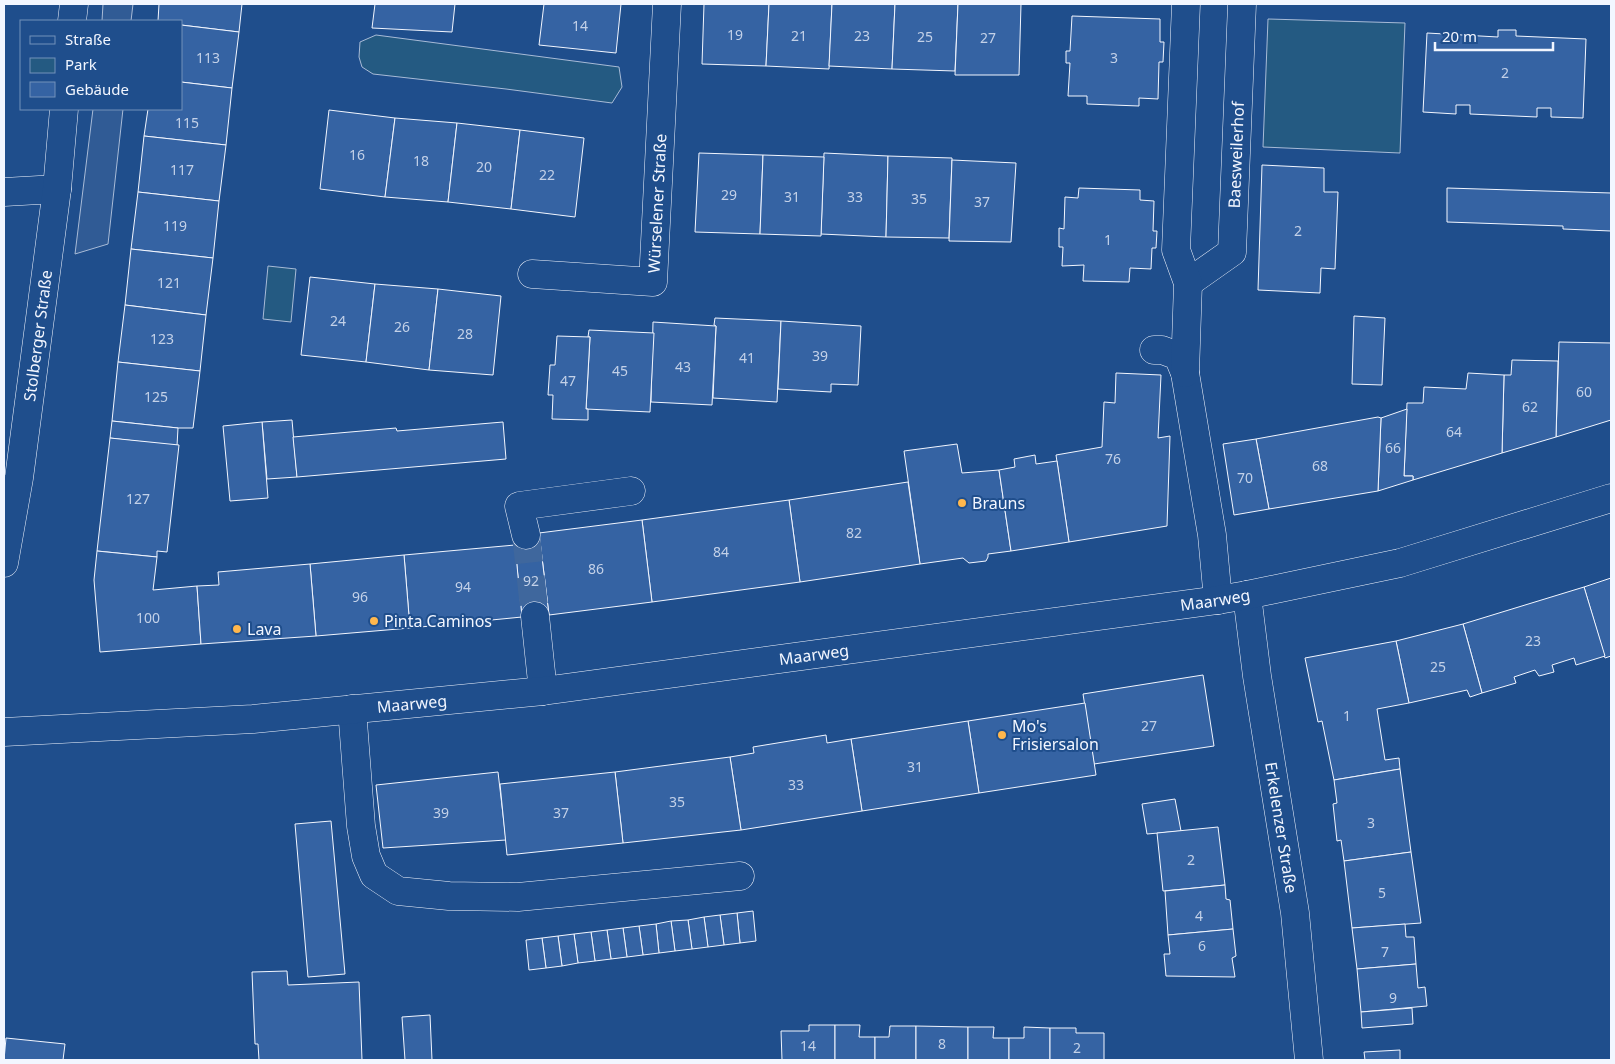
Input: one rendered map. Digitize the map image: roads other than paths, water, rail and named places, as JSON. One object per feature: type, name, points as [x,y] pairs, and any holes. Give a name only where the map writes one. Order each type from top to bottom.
[{"type":"main road","points":[[72,20],[74,4]]},
{"type":"main road","name":"Würselener Straße","points":[[532,274],[653,282],[667,4]]},
{"type":"main road","points":[[1186,4],[1176,250],[1188,283],[1185,373],[1212,535],[1218,600]]},
{"type":"main road","name":"Baesweilerhof","points":[[1188,283],[1232,252],[1242,4]]},
{"type":"main road","name":"Stolberger Straße","points":[[4,562],[19,478],[57,189],[64,110]]},
{"type":"main road","points":[[4,192],[57,189]]},
{"type":"main road","points":[[1154,350],[1162,350],[1178,356],[1185,373]]},
{"type":"main road","points":[[526,535],[519,506],[631,491]]},
{"type":"main road","name":"Maarweg","points":[[4,732],[253,719],[543,691],[1218,600],[1400,563],[1611,498]]},
{"type":"main road","name":"Erkelenzer Straße","points":[[1247,595],[1295,913],[1309,1060]]},
{"type":"main road","points":[[535,616],[543,691]]},
{"type":"main road","points":[[352,710],[361,826],[366,856],[374,875],[398,891],[449,896],[518,897],[740,876]]},
{"type":"tunnel","points":[[526,535],[535,616]]},
{"type":"place","name":"Brauns","points":[[962,503]]},
{"type":"place","name":"Pinta Caminos","points":[[374,621]]},
{"type":"place","name":"Lava","points":[[237,629]]},
{"type":"place","name":"Mo's Frisiersalon","points":[[1002,735]]}]
